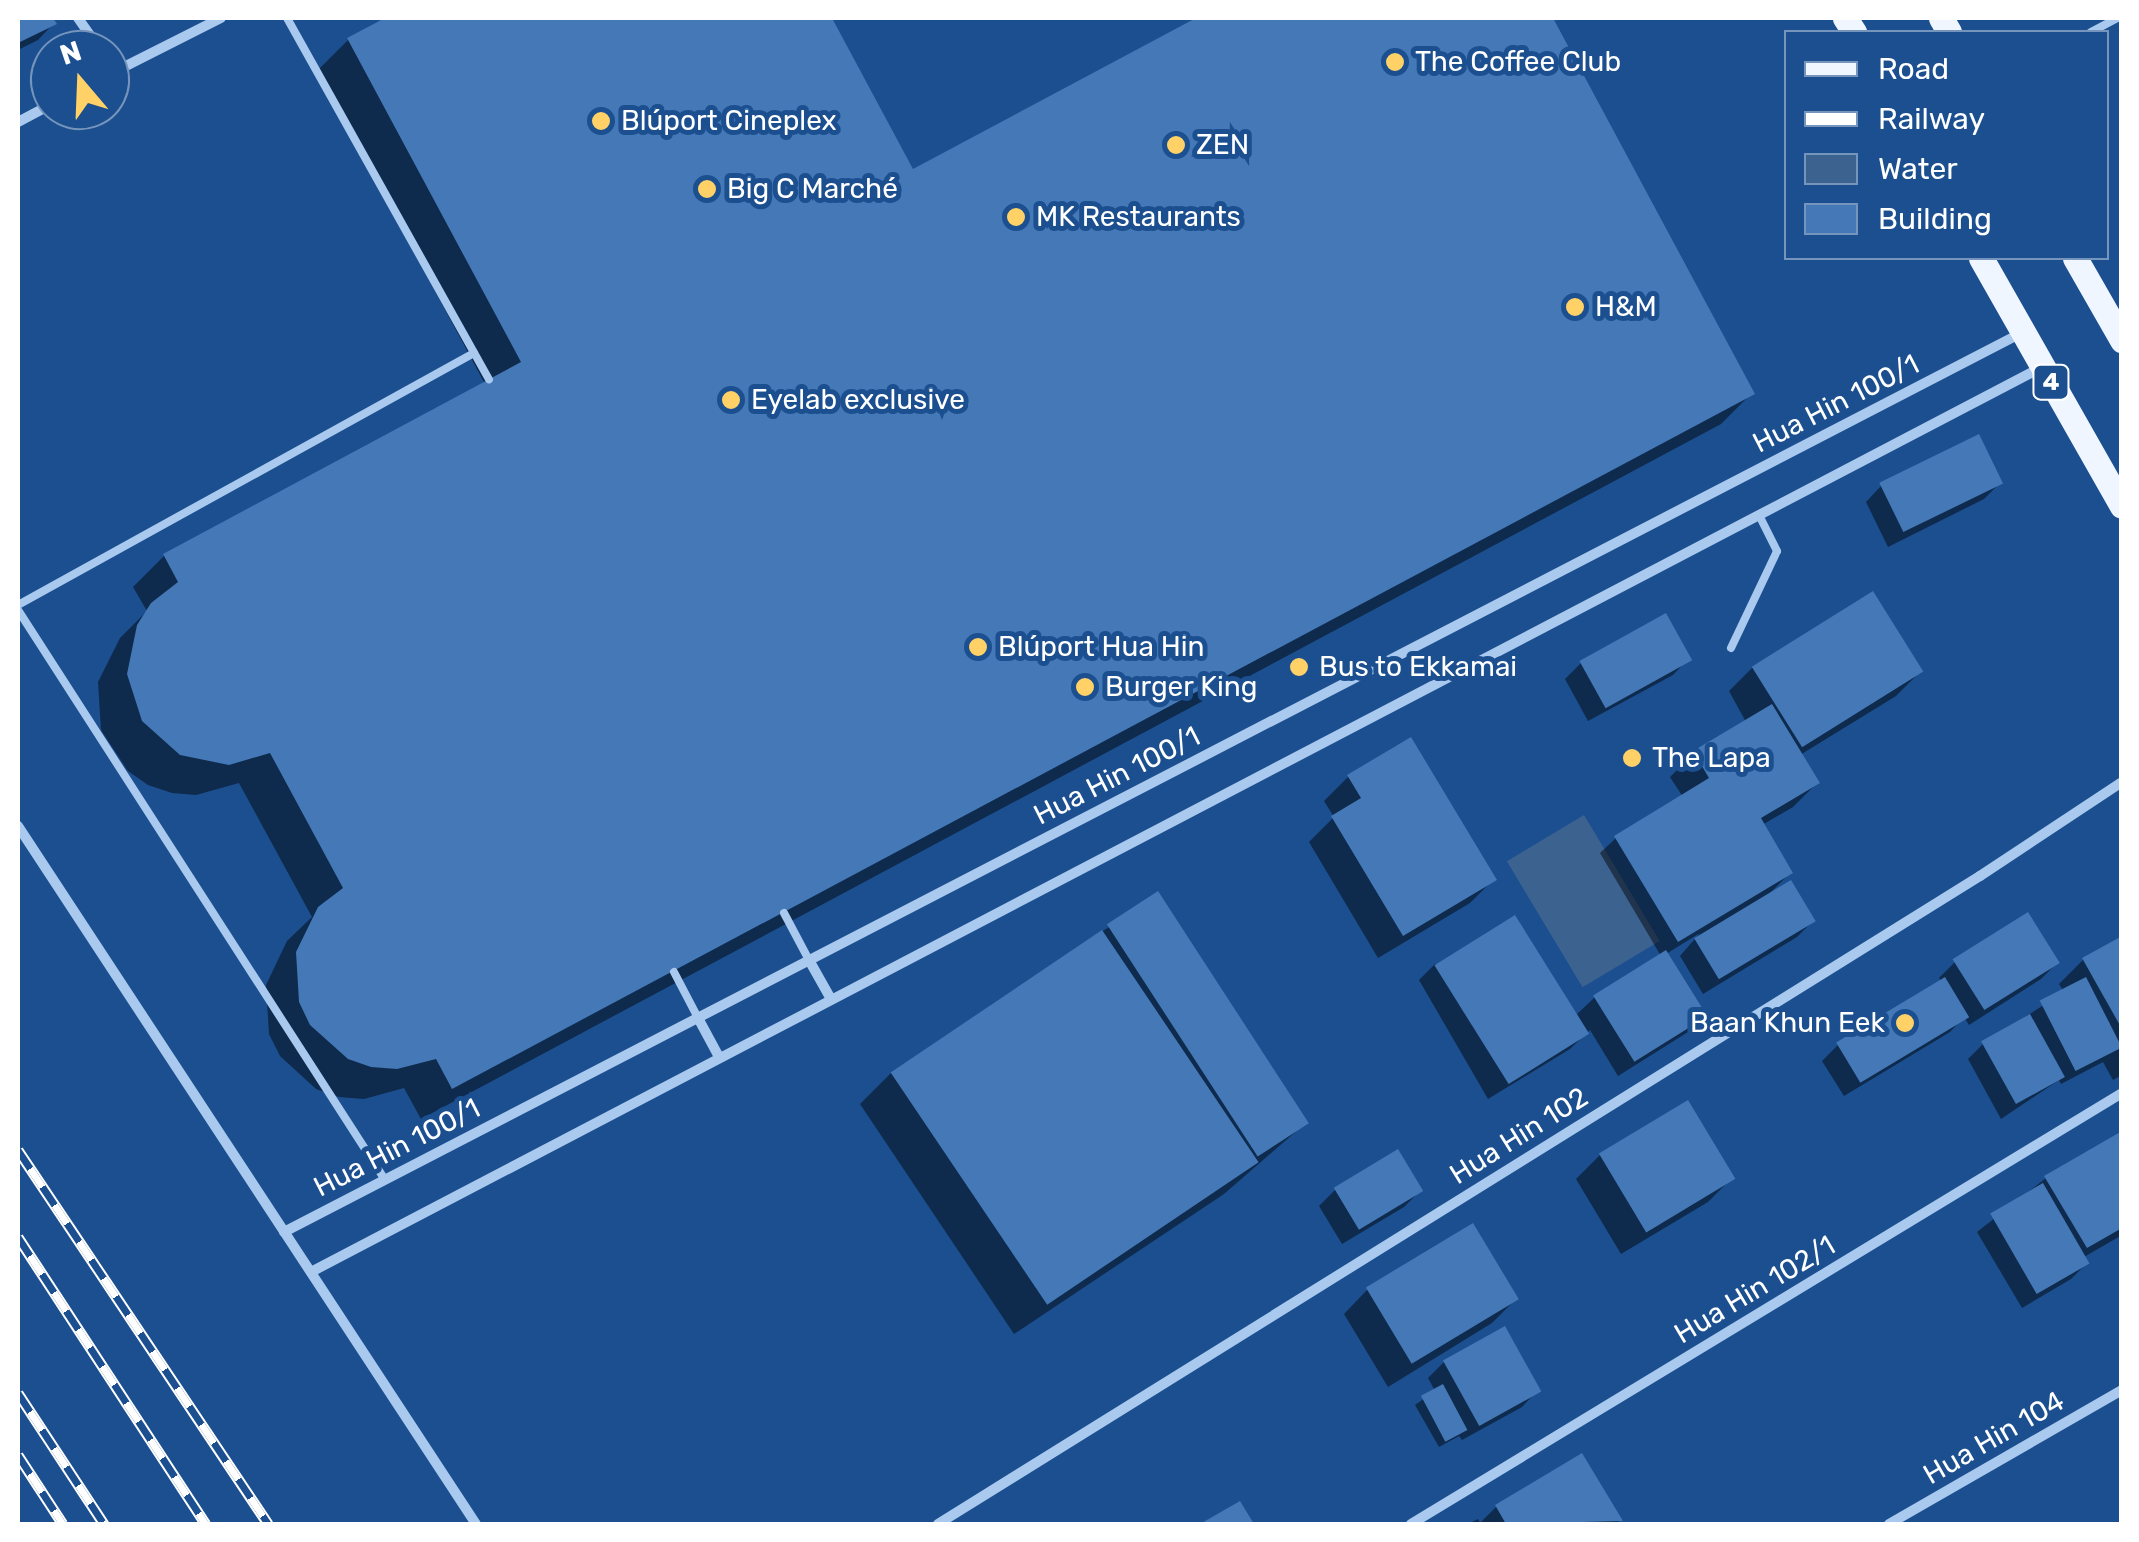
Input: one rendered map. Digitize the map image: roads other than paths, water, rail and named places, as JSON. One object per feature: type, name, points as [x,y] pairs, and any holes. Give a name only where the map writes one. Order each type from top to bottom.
[{"type":"main road","name":"4","points":[[1982,260],[2122,506]]},
{"type":"main road","points":[[2076,260],[2122,340]]},
{"type":"street","points":[[130,62],[220,18]]},
{"type":"street","name":"Hua Hin 100/1","points":[[284,1232],[2023,332]]},
{"type":"street","points":[[310,1272],[2043,367]]},
{"type":"street","name":"Hua Hin 102","points":[[938,1524],[1980,876],[2122,782]]},
{"type":"street","points":[[18,826],[476,1524]]},
{"type":"street","points":[[810,960],[831,1000]]},
{"type":"street","points":[[698,1018],[719,1058]]},
{"type":"street","name":"Hua Hin 102/1","points":[[1411,1524],[2122,1093]]},
{"type":"street","name":"Hua Hin 104","points":[[1889,1524],[2122,1390]]},
{"type":"lane","points":[[286,18],[489,379]]},
{"type":"lane","points":[[385,1180],[18,608],[474,353]]},
{"type":"lane","points":[[1731,648],[1777,551],[1759,515]]},
{"type":"lane","points":[[784,913],[810,960]]},
{"type":"lane","points":[[674,972],[698,1018]]},
{"type":"water","points":[[1584,815],[1660,941],[1583,987],[1507,861]]},
{"type":"railway","points":[[18,1150],[268,1524]]},
{"type":"railway","points":[[18,1237],[206,1524]]},
{"type":"railway","points":[[18,1393],[104,1524]]},
{"type":"railway","points":[[18,1455],[63,1524]]},
{"type":"place","name":"The Coffee Club","points":[[1395,62]]},
{"type":"place","name":"Blúport Cineplex","points":[[601,121]]},
{"type":"place","name":"ZEN","points":[[1176,145]]},
{"type":"place","name":"Big C Marché","points":[[707,189]]},
{"type":"place","name":"MK Restaurants","points":[[1016,217]]},
{"type":"place","name":"H&M","points":[[1575,307]]},
{"type":"place","name":"Eyelab exclusive","points":[[731,400]]},
{"type":"place","name":"Blúport Hua Hin","points":[[978,647]]},
{"type":"place","name":"Bus to Ekkamai","points":[[1299,667]]},
{"type":"place","name":"Burger King","points":[[1085,687]]},
{"type":"place","name":"The Lapa","points":[[1632,758]]},
{"type":"place","name":"Baan Khun Eek","points":[[1905,1023]]}]
